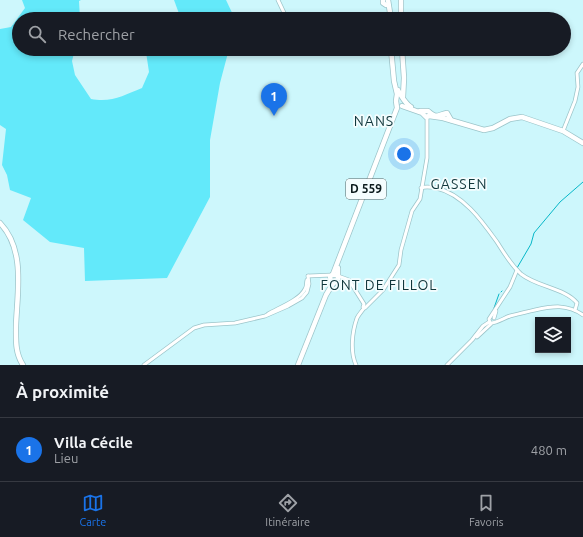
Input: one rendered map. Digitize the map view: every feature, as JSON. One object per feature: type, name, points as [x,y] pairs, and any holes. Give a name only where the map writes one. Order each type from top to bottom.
[{"type":"main road","points":[[401,0],[401,12]]},
{"type":"main road","points":[[386,2],[389,12]]},
{"type":"main road","points":[[393,56],[396,84],[401,102],[427,115],[446,117],[480,129],[489,129],[498,126],[508,118],[518,116],[563,130],[583,142]]},
{"type":"main road","points":[[401,102],[404,78],[402,56]]},
{"type":"main road","name":"D 559","points":[[298,365],[401,102]]},
{"type":"main road","points":[[0,224],[8,233],[14,245],[18,261],[16,343],[25,365]]},
{"type":"street","points":[[278,0],[283,12]]},
{"type":"street","points":[[563,130],[575,101],[578,87],[577,74],[583,64]]},
{"type":"street","points":[[356,365],[353,350],[354,327],[357,317],[365,306],[383,290],[399,265],[401,250],[412,211],[419,201],[427,158],[427,115]]},
{"type":"street","points":[[421,188],[428,187],[443,190],[463,203],[476,215],[489,231],[518,272],[535,282],[569,297],[577,303],[575,310]]},
{"type":"street","points":[[493,321],[492,314],[518,272]]},
{"type":"street","points":[[144,365],[151,363],[194,328],[235,323],[257,318],[271,314],[302,298],[308,290],[308,276],[344,278],[349,280],[365,306]]},
{"type":"street","points":[[448,365],[493,321],[553,306],[563,306],[575,310],[583,315]]},
{"type":"shaded area","points":[[22,0],[81,0],[79,1],[80,12],[22,12],[25,8]]},
{"type":"shaded area","points":[[174,0],[226,0],[232,12],[178,12]]},
{"type":"shaded area","points":[[12,26],[12,56],[73,56],[72,61],[75,75],[91,99],[98,100],[112,99],[123,96],[142,88],[149,72],[147,56],[227,56],[220,83],[210,140],[210,197],[167,278],[85,281],[84,248],[50,242],[23,220],[31,198],[10,190],[7,175],[2,165],[6,129],[0,125],[0,29]]},
{"type":"waterway","points":[[517,268],[531,244],[534,233],[560,202],[583,182]]},
{"type":"waterway","points":[[494,308],[499,294]]},
{"type":"place","name":"Villa Cécile","points":[[274,116]]},
{"type":"district","name":"NANS","points":[[374,121]]},
{"type":"district","name":"GASSEN","points":[[459,184]]},
{"type":"district","name":"FONT DE FILLOL","points":[[379,285]]}]
